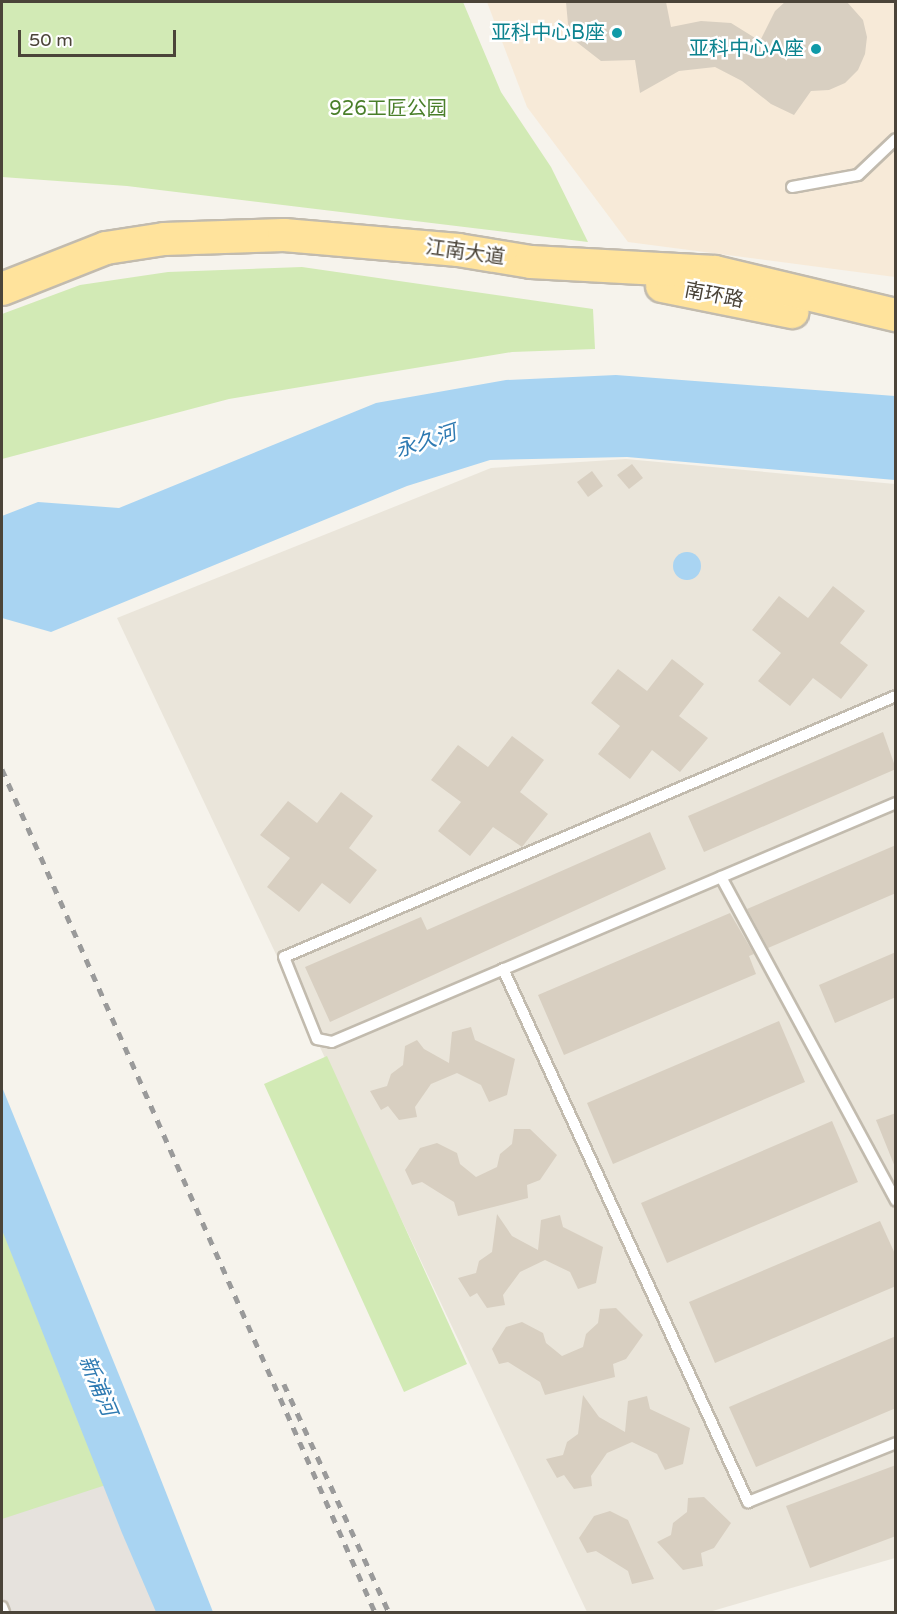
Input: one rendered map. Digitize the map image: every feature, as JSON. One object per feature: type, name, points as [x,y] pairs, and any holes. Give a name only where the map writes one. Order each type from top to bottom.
[{"type":"main road","name":"江南大道","points":[[2,289],[106,248],[165,239],[284,235],[458,250],[531,262],[716,272],[896,315]]},
{"type":"main road","name":"南环路","points":[[531,262],[896,334]]},
{"type":"lane","points":[[792,187],[858,175],[896,139]]},
{"type":"lane","points":[[896,696],[285,957],[317,1039],[332,1042],[896,803]]},
{"type":"lane","points":[[721,877],[896,1201]]},
{"type":"lane","points":[[503,969],[748,1502],[896,1443]]},
{"type":"lane","points":[[2,1607],[4,1612]]},
{"type":"shaded area","points":[[487,2],[895,2],[895,277],[628,242],[527,107]]},
{"type":"shaded area","points":[[626,459],[895,484],[895,1558],[709,1612],[587,1612],[117,618],[491,468]]},
{"type":"shaded area","points":[[2,1160],[192,1612],[2,1612]]},
{"type":"green space","name":"926工匠公园","points":[[2,2],[463,2],[501,92],[551,167],[588,242],[127,186],[2,177]]},
{"type":"green space","points":[[302,267],[593,309],[595,349],[512,352],[229,399],[2,459],[2,314],[80,285],[168,272]]},
{"type":"green space","points":[[327,1056],[467,1364],[404,1392],[264,1084]]},
{"type":"green space","points":[[2,1206],[118,1481],[2,1519]]},
{"type":"water","name":"永久河","points":[[616,375],[895,396],[895,480],[627,457],[490,460],[407,486],[51,632],[2,618],[2,516],[38,502],[119,508],[376,403],[506,380]]},
{"type":"water","points":[[687,552],[697,556],[701,566],[697,576],[687,580],[677,576],[673,566],[677,556]]},
{"type":"water","name":"新浦河","points":[[2,1087],[213,1612],[156,1612],[122,1533],[2,1230]]},
{"type":"building","points":[[566,2],[666,2],[671,27],[701,21],[731,23],[760,41],[775,11],[785,2],[847,2],[863,20],[867,37],[865,54],[858,70],[845,83],[829,90],[811,91],[794,115],[771,104],[742,81],[715,67],[679,71],[640,93],[635,60],[601,61],[574,40],[568,24]]},
{"type":"building","points":[[632,464],[643,478],[629,489],[617,475]]},
{"type":"building","points":[[592,471],[603,486],[588,497],[577,482]]},
{"type":"building","points":[[833,586],[865,611],[840,643],[868,665],[841,699],[813,678],[790,706],[758,681],[781,653],[752,630],[779,596],[808,618]]},
{"type":"building","points":[[672,659],[704,684],[679,716],[708,738],[680,772],[652,750],[630,779],[598,754],[620,726],[591,703],[618,669],[647,691]]},
{"type":"building","points":[[883,732],[896,769],[704,852],[688,816]]},
{"type":"building","points":[[512,736],[544,760],[520,792],[548,814],[522,847],[493,827],[470,856],[438,831],[461,802],[431,780],[458,745],[488,767]]},
{"type":"building","points":[[341,792],[373,816],[349,848],[377,870],[350,904],[322,883],[299,912],[267,887],[290,858],[260,835],[288,801],[317,823]]},
{"type":"building","points":[[650,832],[666,869],[330,1022],[305,967],[421,917],[427,930]]},
{"type":"building","points":[[896,845],[896,893],[768,948],[747,909]]},
{"type":"building","points":[[730,913],[754,954],[749,956],[756,974],[564,1055],[538,995]]},
{"type":"building","points":[[896,952],[896,997],[835,1023],[819,985]]},
{"type":"building","points":[[779,1021],[805,1082],[613,1164],[587,1103]]},
{"type":"building","points":[[471,1027],[475,1040],[515,1059],[507,1095],[489,1102],[481,1085],[457,1073],[431,1084],[415,1107],[417,1117],[399,1120],[388,1106],[381,1110],[370,1091],[387,1086],[391,1074],[403,1065],[405,1046],[417,1040],[424,1049],[449,1063],[452,1032]]},
{"type":"building","points":[[896,1113],[896,1167],[895,1167],[876,1120]]},
{"type":"building","points":[[832,1121],[858,1182],[667,1263],[641,1203]]},
{"type":"building","points":[[514,1129],[530,1129],[557,1155],[540,1180],[527,1185],[528,1198],[458,1216],[454,1202],[422,1182],[412,1185],[405,1170],[420,1148],[437,1143],[457,1153],[460,1164],[476,1177],[497,1167],[500,1154],[512,1144]]},
{"type":"building","points":[[497,1214],[512,1236],[538,1250],[541,1220],[560,1215],[563,1227],[603,1247],[596,1283],[578,1289],[570,1272],[545,1260],[520,1272],[503,1295],[505,1305],[487,1308],[477,1293],[470,1297],[458,1278],[476,1273],[479,1261],[492,1252]]},
{"type":"building","points":[[880,1221],[896,1256],[896,1286],[715,1363],[689,1302]]},
{"type":"building","points":[[616,1308],[643,1335],[626,1359],[613,1364],[615,1377],[545,1395],[540,1382],[508,1362],[499,1364],[492,1349],[506,1327],[522,1322],[543,1333],[546,1343],[562,1356],[583,1347],[586,1334],[598,1323],[600,1309]]},
{"type":"building","points":[[896,1336],[896,1408],[756,1467],[729,1407]]},
{"type":"building","points":[[583,1395],[599,1417],[625,1432],[628,1401],[647,1396],[650,1409],[690,1428],[683,1464],[665,1470],[657,1454],[632,1442],[607,1453],[591,1476],[592,1486],[574,1489],[564,1475],[557,1478],[546,1459],[563,1455],[567,1442],[578,1434]]},
{"type":"building","points":[[896,1465],[896,1536],[810,1568],[786,1506]]},
{"type":"building","points":[[704,1497],[731,1523],[714,1548],[701,1553],[703,1566],[683,1570],[657,1542],[671,1535],[673,1523],[687,1512],[688,1498]]},
{"type":"building","points":[[610,1511],[628,1520],[654,1579],[632,1584],[628,1571],[596,1551],[587,1553],[579,1538],[594,1516]]},
{"type":"railway","points":[[2,769],[375,1612]]},
{"type":"railway","points":[[284,1384],[389,1612]]},
{"type":"place","name":"亚科中心B座","points":[[617,33]]},
{"type":"place","name":"亚科中心A座","points":[[816,49]]}]
